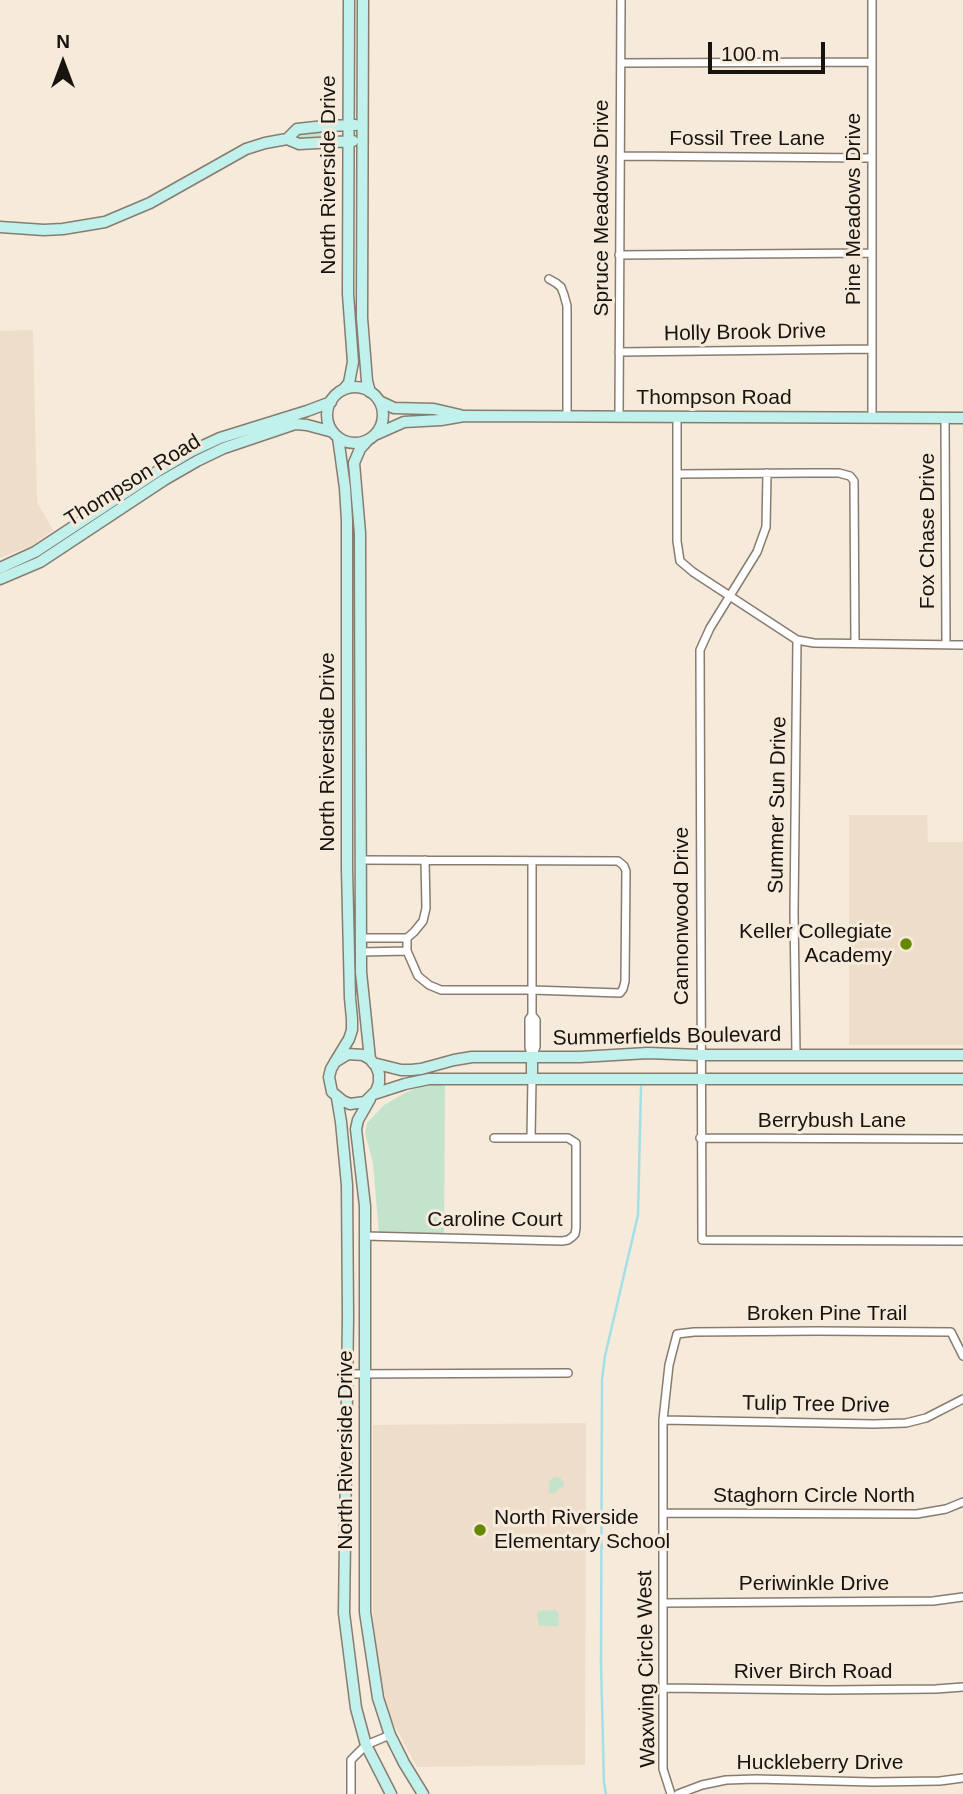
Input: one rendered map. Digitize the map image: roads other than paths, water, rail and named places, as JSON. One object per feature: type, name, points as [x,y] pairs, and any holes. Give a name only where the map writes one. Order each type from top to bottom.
[{"type":"main road","name":"North Riverside Drive","points":[[349,0],[348,305],[353,362],[349,383],[336,395],[328,408],[328,420],[335,435],[345,488],[347,520],[347,911],[352,1030],[329,1077],[342,1123],[347,1185],[345,1613],[356,1708],[366,1745],[391,1794]]},
{"type":"main road","name":"North Riverside Drive","points":[[363,0],[362,318],[370,392]]},
{"type":"main road","points":[[287,139],[297,129],[363,125]]},
{"type":"main road","points":[[0,228],[63,229],[105,222],[150,203],[246,149],[265,143],[287,139],[299,144],[362,142]]},
{"type":"main road","points":[[343,390],[357,388],[370,392],[379,401]]},
{"type":"main road","name":"North Riverside Drive","points":[[379,401],[383,418],[381,426],[360,449],[354,463],[360,519],[361,952],[363,993],[372,1061],[379,1074],[379,1083],[358,1120],[356,1129],[364,1191],[365,1236],[365,1612],[378,1698],[390,1735],[423,1794]]},
{"type":"main road","name":"Thompson Road","points":[[379,401],[394,408],[434,409],[464,416]]},
{"type":"main road","name":"Thompson Road","points":[[0,579],[49,556],[222,443],[331,402]]},
{"type":"main road","name":"Thompson Road","points":[[372,437],[404,422],[464,416],[963,418]]},
{"type":"main road","name":"Thompson Road","points":[[0,568],[45,546],[191,451],[295,424],[307,425],[335,435]]},
{"type":"main road","points":[[335,435],[352,443],[372,437]]},
{"type":"main road","points":[[45,546],[49,556]]},
{"type":"main road","points":[[347,685],[360,685]]},
{"type":"main road","points":[[347,697],[360,698]]},
{"type":"main road","points":[[335,1062],[348,1054],[356,1053],[372,1061]]},
{"type":"main road","name":"Summerfields Boulevard","points":[[372,1061],[401,1070],[411,1070],[472,1057],[580,1057],[648,1053],[963,1055]]},
{"type":"main road","points":[[532,1057],[532,1078]]},
{"type":"main road","name":"Summerfields Boulevard","points":[[372,1096],[408,1083],[429,1079],[963,1079]]},
{"type":"main road","points":[[337,1098],[350,1104],[365,1102],[372,1096]]},
{"type":"street","name":"Spruce Meadows Drive","points":[[619,417],[621,0]]},
{"type":"street","name":"Pine Meadows Drive","points":[[872,0],[872,418]]},
{"type":"street","points":[[621,64],[872,62]]},
{"type":"street","name":"Fossil Tree Lane","points":[[621,156],[872,158]]},
{"type":"street","points":[[619,255],[872,253]]},
{"type":"street","points":[[549,279],[561,287],[567,306],[567,416]]},
{"type":"street","name":"Holly Brook Drive","points":[[619,352],[871,349]]},
{"type":"street","points":[[677,417],[677,541],[680,561],[797,639],[814,643],[963,645]]},
{"type":"street","name":"Fox Chase Drive","points":[[945,418],[946,644]]},
{"type":"street","name":"Cannonwood Drive","points":[[767,473],[766,527],[757,552],[709,628],[699,650],[702,1240],[963,1241]]},
{"type":"street","points":[[678,474],[839,473],[850,476],[854,481],[855,643]]},
{"type":"street","name":"Summer Sun Drive","points":[[796,1055],[794,912],[797,639]]},
{"type":"street","points":[[360,860],[425,860],[532,861],[618,861],[626,871],[623,989],[620,993],[440,990],[429,985],[418,976],[407,951],[407,938],[423,921],[426,908],[425,860]]},
{"type":"street","points":[[532,861],[532,1015],[536,1020],[536,1047],[532,1057]]},
{"type":"street","points":[[361,938],[407,938]]},
{"type":"street","points":[[361,952],[407,951]]},
{"type":"street","points":[[531,1138],[532,1078]]},
{"type":"street","name":"Caroline Court","points":[[365,1236],[568,1240],[575,1234],[576,1228],[576,1143],[568,1138],[494,1138]]},
{"type":"street","name":"Berrybush Lane","points":[[700,1138],[963,1139]]},
{"type":"street","name":"Broken Pine Trail","points":[[677,1335],[694,1332],[951,1332],[963,1356]]},
{"type":"street","name":"Waxwing Circle West","points":[[671,1794],[663,1769],[663,1420],[669,1365],[677,1335]]},
{"type":"street","points":[[346,1374],[568,1373]]},
{"type":"street","name":"Tulip Tree Drive","points":[[663,1420],[906,1423],[926,1418],[963,1399]]},
{"type":"street","name":"Staghorn Circle North","points":[[664,1513],[917,1514],[946,1509],[963,1502]]},
{"type":"street","name":"Periwinkle Drive","points":[[664,1602],[933,1601],[963,1598]]},
{"type":"street","name":"River Birch Road","points":[[663,1688],[828,1690],[963,1687]]},
{"type":"street","points":[[351,1794],[351,1760],[366,1745],[390,1735]]},
{"type":"street","name":"Huckleberry Drive","points":[[678,1794],[726,1780],[886,1782],[963,1778]]},
{"type":"waterway","points":[[606,1794],[601,1663],[602,1380],[605,1356],[638,1215],[641,1087]]},
{"type":"place","name":"Keller Collegiate Academy","points":[[906,944]]},
{"type":"place","name":"North Riverside Elementary School","points":[[480,1530]]}]
